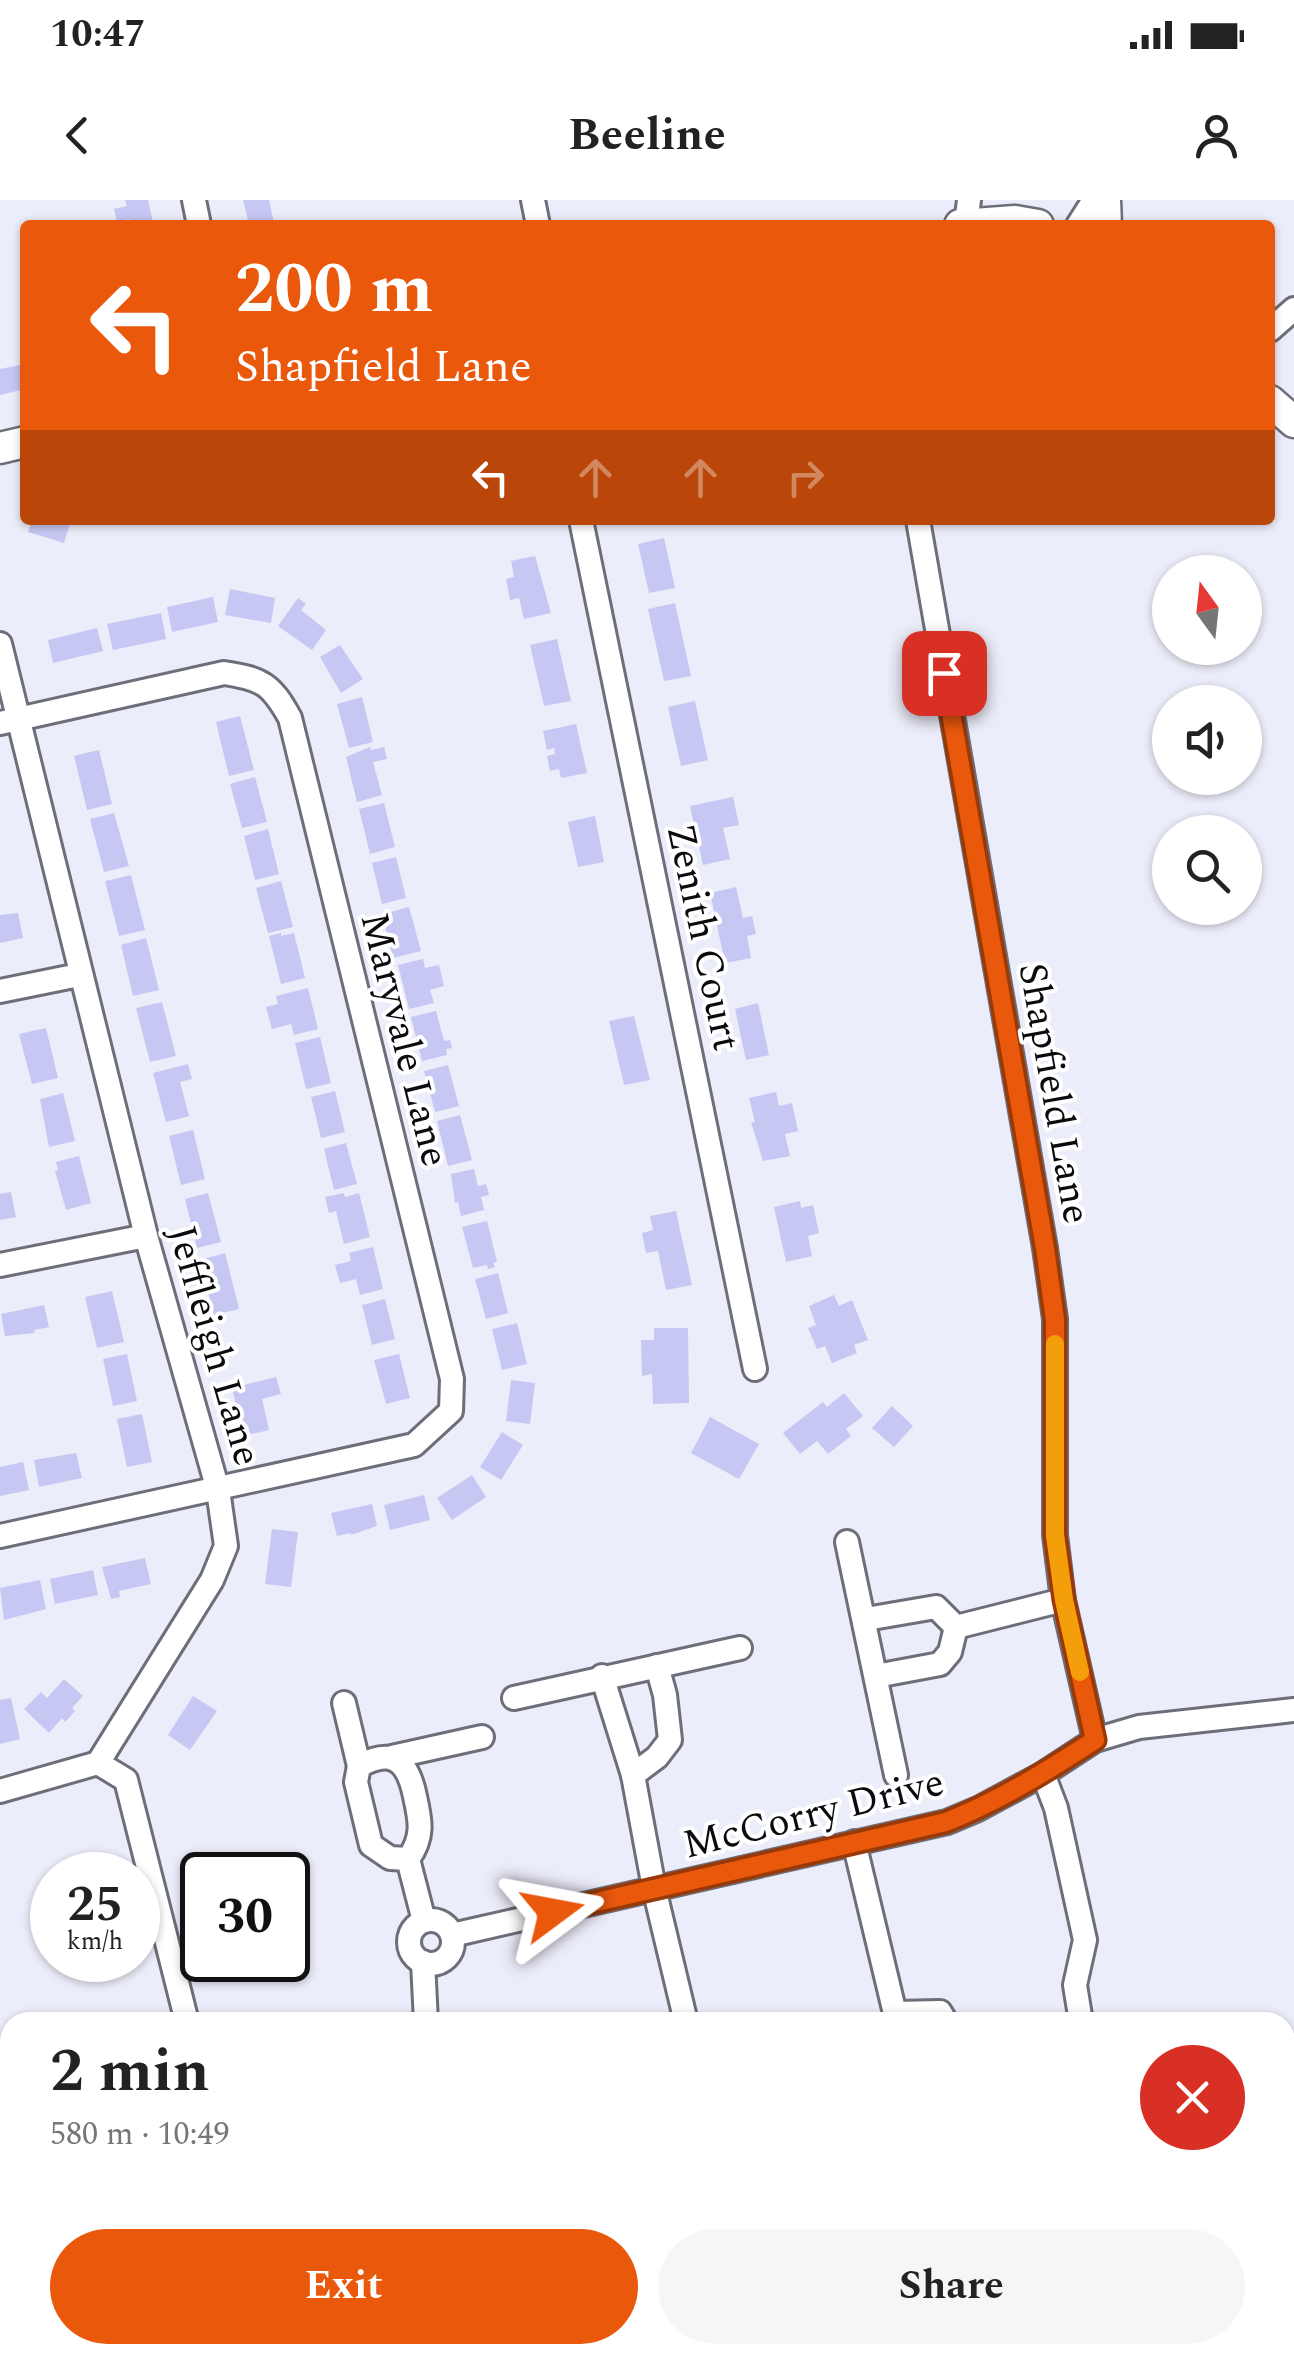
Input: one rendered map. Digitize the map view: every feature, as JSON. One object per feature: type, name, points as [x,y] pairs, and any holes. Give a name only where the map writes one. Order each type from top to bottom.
[{"type":"main road","points":[[981,220],[1031,200]]},
{"type":"main road","points":[[1275,405],[1294,422]]},
{"type":"street","points":[[1275,326],[1294,309]]},
{"type":"street","name":"Zenith Court","points":[[583,525],[755,1369]]},
{"type":"street","name":"Shapfield Lane","points":[[919,525],[1055,1320],[1055,1535],[1064,1600],[1095,1740]]},
{"type":"street","name":"Jeffleigh Lane","points":[[0,644],[9,721],[218,1490],[226,1546],[212,1580],[98,1763]]},
{"type":"street","name":"Maryvale Lane","points":[[9,721],[224,673],[246,676],[274,690],[290,718],[448,1360],[452,1379],[450,1410],[414,1445],[218,1490]]},
{"type":"street","points":[[0,991],[80,975]]},
{"type":"street","points":[[0,1266],[146,1236]]},
{"type":"street","points":[[0,1536],[218,1490]]},
{"type":"street","points":[[847,1542],[896,1775]]},
{"type":"street","points":[[956,1627],[1064,1600]]},
{"type":"street","points":[[866,1619],[936,1607],[956,1627]]},
{"type":"street","points":[[876,1676],[940,1664],[950,1652],[956,1627]]},
{"type":"street","points":[[514,1698],[740,1648]]},
{"type":"street","points":[[633,1774],[657,1757],[670,1740],[657,1666]]},
{"type":"street","points":[[602,1676],[633,1774],[654,1888],[684,2012]]},
{"type":"street","points":[[344,1704],[371,1845],[390,1858],[408,1859]]},
{"type":"street","name":"McCorry Drive","points":[[452,1935],[946,1822],[978,1810],[1044,1774],[1095,1740],[1138,1727],[1294,1710]]},
{"type":"street","points":[[358,1766],[374,1758],[482,1737]]},
{"type":"street","points":[[392,1757],[409,1770],[422,1827],[418,1846],[408,1859]]},
{"type":"street","points":[[0,1790],[98,1763],[126,1780],[184,2012]]},
{"type":"street","points":[[1044,1774],[1056,1808],[1086,1940],[1075,1985],[1079,2012]]},
{"type":"street","points":[[854,1842],[895,2012]]},
{"type":"street","points":[[408,1859],[424,1921]]},
{"type":"street","points":[[424,1921],[444,1924],[452,1935],[448,1956],[436,1964],[415,1957],[409,1943],[413,1929],[424,1921]]},
{"type":"street","points":[[423,1962],[426,2012]]},
{"type":"building","points":[[125,200],[148,200],[152,220],[117,220],[114,209],[127,206]]},
{"type":"building","points":[[243,200],[269,200],[273,220],[248,220]]},
{"type":"building","points":[[20,365],[20,390],[0,395],[0,369]]},
{"type":"building","points":[[30,525],[69,525],[64,543],[28,532]]},
{"type":"building","points":[[664,538],[675,588],[649,593],[638,544]]},
{"type":"building","points":[[535,556],[551,613],[524,619],[519,598],[510,600],[506,579],[514,577],[511,561]]},
{"type":"building","points":[[230,589],[275,598],[271,623],[225,615]]},
{"type":"building","points":[[213,597],[218,622],[172,632],[167,607]]},
{"type":"building","points":[[298,598],[306,604],[301,610],[326,630],[312,650],[278,626]]},
{"type":"building","points":[[675,603],[691,676],[664,681],[648,609]]},
{"type":"building","points":[[161,613],[166,639],[113,650],[107,624]]},
{"type":"building","points":[[97,628],[103,651],[53,663],[48,640]]},
{"type":"building","points":[[557,639],[571,701],[544,706],[530,645]]},
{"type":"building","points":[[340,645],[363,679],[341,693],[320,657]]},
{"type":"building","points":[[362,697],[373,742],[349,748],[337,704]]},
{"type":"building","points":[[695,701],[708,760],[681,766],[668,707]]},
{"type":"building","points":[[240,716],[254,770],[229,776],[216,722]]},
{"type":"building","points":[[576,724],[587,773],[561,778],[559,769],[550,771],[547,756],[555,754],[554,748],[547,750],[543,731]]},
{"type":"building","points":[[370,747],[384,747],[387,759],[373,762],[382,795],[357,802],[346,757]]},
{"type":"building","points":[[99,750],[112,804],[87,810],[74,756]]},
{"type":"building","points":[[255,777],[267,822],[242,828],[230,784]]},
{"type":"building","points":[[733,797],[739,825],[723,828],[730,859],[703,865],[690,806]]},
{"type":"building","points":[[384,803],[395,847],[370,854],[359,809]]},
{"type":"building","points":[[114,813],[129,866],[104,872],[90,819]]},
{"type":"building","points":[[595,816],[604,862],[578,867],[568,822]]},
{"type":"building","points":[[268,829],[279,874],[255,880],[244,836]]},
{"type":"building","points":[[396,857],[406,898],[382,904],[372,863]]},
{"type":"building","points":[[131,875],[145,930],[119,936],[105,881]]},
{"type":"building","points":[[281,881],[293,927],[268,933],[256,888]]},
{"type":"building","points":[[736,887],[743,918],[752,916],[756,934],[747,936],[751,958],[725,963],[710,893]]},
{"type":"building","points":[[409,907],[421,951],[393,958],[382,914]]},
{"type":"building","points":[[18,913],[23,938],[0,943],[0,915]]},
{"type":"building","points":[[294,933],[305,978],[281,984],[269,936]]},
{"type":"building","points":[[146,938],[159,990],[133,996],[121,945]]},
{"type":"building","points":[[423,959],[425,968],[439,965],[444,986],[430,990],[434,1003],[409,1009],[398,965]]},
{"type":"building","points":[[308,988],[318,1029],[294,1035],[291,1024],[272,1029],[266,1007],[278,1004],[276,996]]},
{"type":"building","points":[[162,1002],[176,1056],[150,1062],[136,1008]]},
{"type":"building","points":[[758,1003],[769,1055],[746,1060],[735,1009]]},
{"type":"building","points":[[436,1011],[444,1041],[450,1040],[452,1048],[446,1049],[447,1055],[422,1061],[411,1017]]},
{"type":"building","points":[[634,1016],[650,1080],[624,1085],[609,1021]]},
{"type":"building","points":[[46,1028],[58,1078],[32,1084],[19,1034]]},
{"type":"building","points":[[320,1037],[331,1083],[306,1089],[295,1043]]},
{"type":"building","points":[[188,1064],[192,1079],[180,1082],[189,1116],[166,1122],[153,1073]]},
{"type":"building","points":[[448,1065],[459,1106],[435,1112],[424,1071]]},
{"type":"building","points":[[335,1091],[345,1132],[321,1138],[311,1097]]},
{"type":"building","points":[[776,1092],[779,1106],[792,1103],[798,1131],[785,1134],[790,1156],[763,1161],[751,1122],[755,1122],[749,1098]]},
{"type":"building","points":[[63,1093],[75,1141],[49,1147],[40,1099]]},
{"type":"building","points":[[460,1115],[472,1160],[448,1166],[437,1121]]},
{"type":"building","points":[[193,1130],[205,1179],[181,1185],[169,1136]]},
{"type":"building","points":[[346,1143],[357,1184],[334,1190],[324,1149]]},
{"type":"building","points":[[79,1156],[91,1203],[66,1210],[56,1162]]},
{"type":"building","points":[[474,1169],[478,1186],[486,1184],[489,1195],[481,1197],[484,1210],[461,1216],[451,1174]]},
{"type":"building","points":[[11,1192],[16,1217],[0,1220],[0,1194]]},
{"type":"building","points":[[208,1193],[221,1242],[197,1248],[185,1199]]},
{"type":"building","points":[[344,1193],[345,1197],[359,1193],[370,1237],[344,1244],[336,1211],[329,1213],[325,1197]]},
{"type":"building","points":[[800,1201],[801,1208],[813,1205],[819,1233],[808,1236],[812,1256],[786,1262],[774,1207]]},
{"type":"building","points":[[676,1211],[692,1285],[666,1290],[658,1251],[646,1253],[642,1233],[653,1230],[650,1216]]},
{"type":"building","points":[[487,1221],[497,1262],[488,1269],[487,1265],[473,1268],[462,1227]]},
{"type":"building","points":[[373,1247],[383,1289],[360,1295],[356,1279],[340,1283],[335,1265],[351,1261],[349,1253]]},
{"type":"building","points":[[225,1253],[239,1309],[214,1315],[200,1260]]},
{"type":"building","points":[[498,1273],[508,1313],[486,1319],[475,1279]]},
{"type":"building","points":[[112,1291],[124,1342],[97,1348],[85,1297]]},
{"type":"building","points":[[834,1295],[839,1306],[852,1300],[868,1340],[854,1345],[857,1353],[832,1363],[825,1346],[817,1349],[808,1328],[816,1325],[809,1306]]},
{"type":"building","points":[[385,1299],[395,1339],[372,1345],[362,1305]]},
{"type":"building","points":[[44,1305],[49,1327],[34,1330],[35,1333],[5,1336],[1,1314]]},
{"type":"building","points":[[517,1323],[527,1364],[502,1370],[492,1329]]},
{"type":"building","points":[[654,1328],[688,1328],[689,1403],[653,1404],[652,1374],[642,1376],[641,1340],[654,1340]]},
{"type":"building","points":[[127,1354],[137,1401],[113,1406],[103,1359]]},
{"type":"building","points":[[399,1354],[410,1398],[386,1404],[374,1360]]},
{"type":"building","points":[[276,1377],[281,1394],[262,1399],[269,1430],[243,1436],[232,1388]]},
{"type":"building","points":[[511,1380],[535,1383],[530,1424],[506,1421]]},
{"type":"building","points":[[844,1393],[863,1416],[846,1429],[851,1436],[828,1454],[817,1441],[800,1454],[783,1433],[823,1402],[827,1407]]},
{"type":"building","points":[[892,1406],[913,1426],[894,1447],[872,1428]]},
{"type":"building","points":[[142,1414],[152,1462],[127,1467],[117,1419]]},
{"type":"building","points":[[710,1417],[759,1444],[739,1479],[691,1453]]},
{"type":"building","points":[[502,1432],[523,1445],[501,1480],[480,1467]]},
{"type":"building","points":[[76,1453],[82,1478],[39,1487],[34,1460]]},
{"type":"building","points":[[23,1462],[29,1490],[0,1496],[0,1467]]},
{"type":"building","points":[[472,1475],[486,1497],[452,1520],[437,1498]]},
{"type":"building","points":[[424,1495],[430,1520],[390,1530],[384,1505]]},
{"type":"building","points":[[372,1504],[377,1526],[337,1536],[331,1513]]},
{"type":"building","points":[[272,1529],[298,1532],[291,1587],[265,1584]]},
{"type":"building","points":[[145,1558],[151,1584],[119,1591],[120,1597],[111,1599],[102,1567]]},
{"type":"building","points":[[93,1570],[98,1595],[55,1604],[50,1579]]},
{"type":"building","points":[[40,1580],[46,1609],[4,1620],[0,1588]]},
{"type":"building","points":[[64,1679],[83,1696],[65,1722],[62,1718],[49,1733],[24,1709],[41,1692],[47,1698]]},
{"type":"building","points":[[193,1696],[217,1711],[190,1750],[168,1735]]},
{"type":"building","points":[[11,1698],[20,1739],[0,1744],[0,1700]]},
{"type":"slow traffic","points":[[1055,1344],[1055,1535],[1080,1672]]},
{"type":"route","points":[[553,1912],[946,1822],[978,1810],[1044,1774],[1095,1740],[1064,1600],[1055,1535],[1055,1320],[1045,1248],[944,673]]}]
